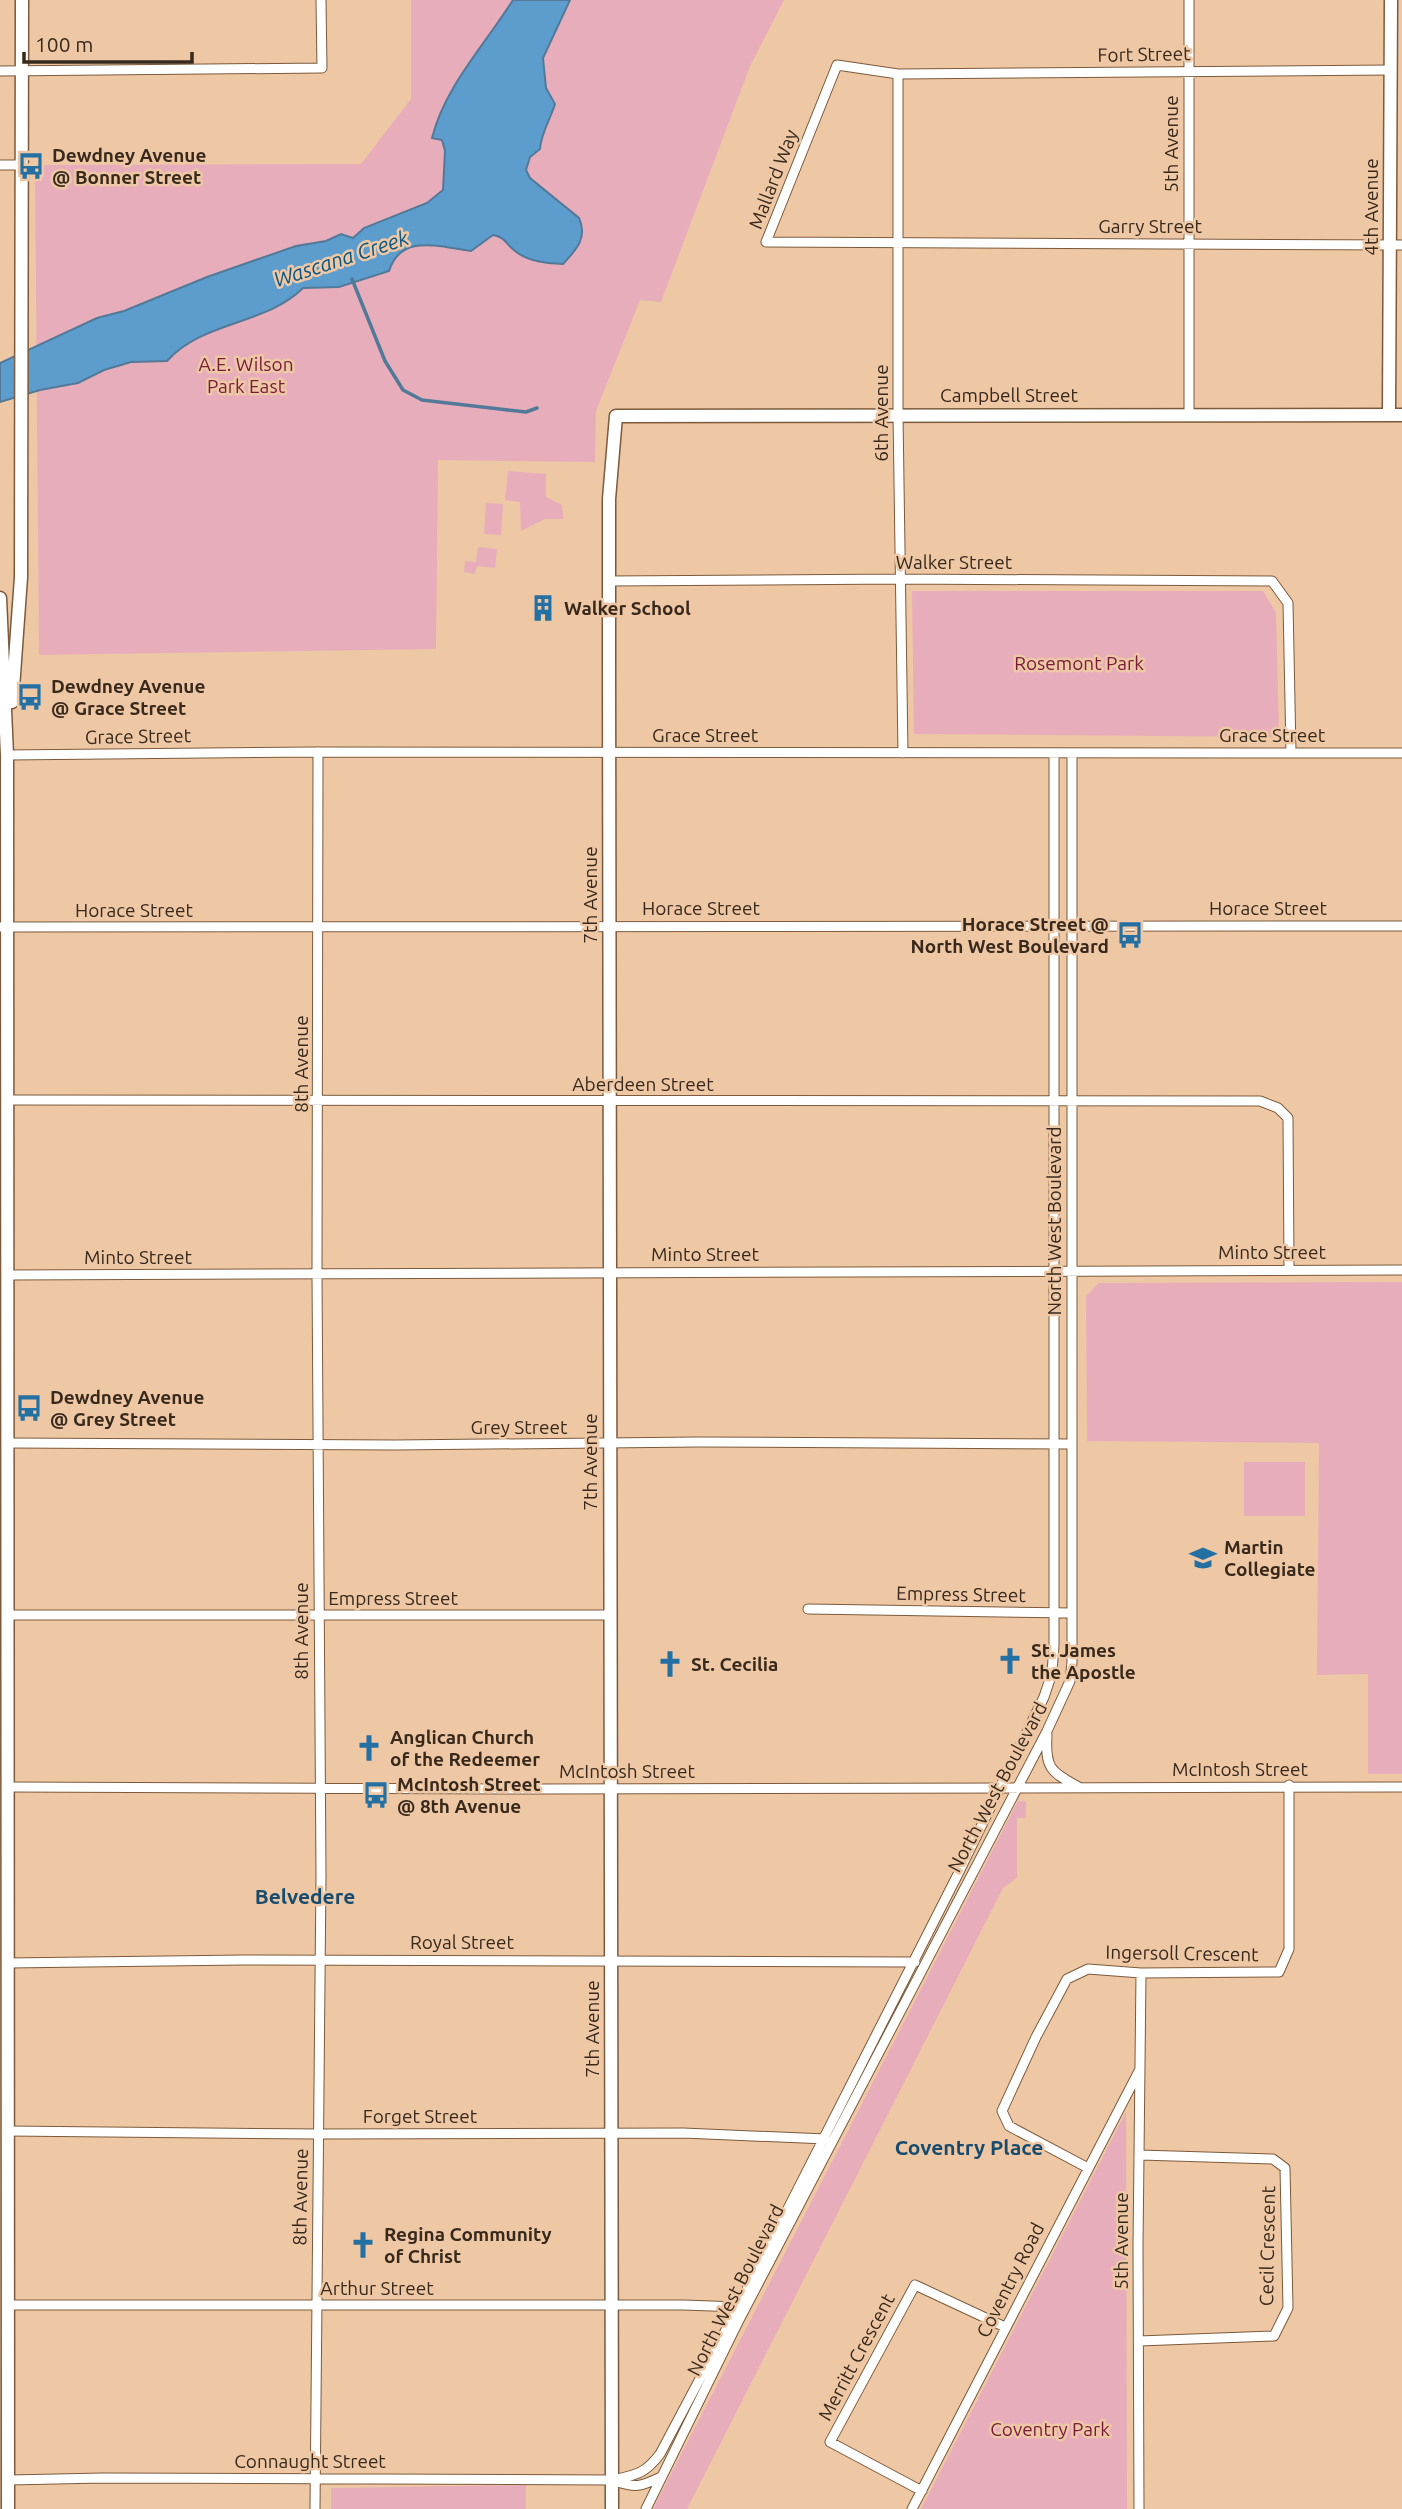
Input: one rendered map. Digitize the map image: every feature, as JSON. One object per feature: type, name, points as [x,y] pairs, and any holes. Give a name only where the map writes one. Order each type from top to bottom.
[{"type":"street","points":[[8,2509],[8,2305],[4,2286],[8,2131],[4,1963],[8,1787],[8,1100],[4,927],[7,755],[21,577],[22,0]]},
{"type":"street","points":[[0,71],[322,68],[321,0]]},
{"type":"street","name":"5th Avenue","points":[[1189,0],[1189,415]]},
{"type":"street","name":"4th Avenue","points":[[1391,0],[1396,415]]},
{"type":"street","name":"Mallard Way","points":[[898,74],[837,65],[766,242],[898,243]]},
{"type":"street","name":"Fort Street","points":[[898,74],[1391,70]]},
{"type":"street","name":"6th Avenue","points":[[898,74],[898,414],[903,753]]},
{"type":"street","points":[[0,165],[22,165]]},
{"type":"street","name":"Garry Street","points":[[898,243],[1396,245]]},
{"type":"street","name":"Campbell Street","points":[[616,416],[1396,415]]},
{"type":"street","name":"7th Avenue","points":[[612,2509],[609,499],[616,416]]},
{"type":"street","name":"Walker Street","points":[[609,581],[1272,581],[1288,603],[1291,752]]},
{"type":"street","points":[[0,598],[7,755]]},
{"type":"street","name":"Grace Street","points":[[7,755],[318,752],[1402,753]]},
{"type":"street","name":"8th Avenue","points":[[314,2509],[319,1960],[318,752]]},
{"type":"street","name":"North West Boulevard","points":[[646,2509],[741,2308],[1002,1787],[1044,1698],[1052,1673],[1054,754]]},
{"type":"street","name":"North West Boulevard","points":[[827,2139],[923,1965],[1047,1731],[1070,1681],[1072,754]]},
{"type":"street","name":"Horace Street","points":[[4,927],[1402,926]]},
{"type":"street","name":"Aberdeen Street","points":[[8,1100],[1260,1101],[1278,1108],[1288,1118],[1289,1269]]},
{"type":"street","name":"Minto Street","points":[[8,1275],[1402,1270]]},
{"type":"street","name":"Grey Street","points":[[8,1443],[1072,1444]]},
{"type":"street","name":"Empress Street","points":[[808,1609],[1072,1613]]},
{"type":"street","name":"Empress Street","points":[[8,1615],[610,1615]]},
{"type":"street","points":[[1047,1731],[1045,1755],[1056,1775],[1079,1787]]},
{"type":"street","name":"Ingersoll Crescent","points":[[1087,2168],[1009,2126],[1002,2111],[1066,1979],[1088,1969],[1141,1973],[1279,1972],[1289,1948],[1289,1786]]},
{"type":"street","name":"McIntosh Street","points":[[8,1787],[1402,1787]]},
{"type":"street","name":"Royal Street","points":[[4,1963],[319,1960],[913,1962],[923,1965]]},
{"type":"street","name":"5th Avenue","points":[[1139,2509],[1141,1973]]},
{"type":"street","name":"Coventry Road","points":[[912,2509],[1141,2067]]},
{"type":"street","name":"Forget Street","points":[[8,2131],[683,2133],[827,2139]]},
{"type":"street","name":"Cecil Crescent","points":[[1139,2341],[1274,2336],[1288,2308],[1285,2168],[1273,2159],[1140,2155]]},
{"type":"street","name":"Merritt Crescent","points":[[922,2491],[830,2441],[915,2285],[1005,2327]]},
{"type":"street","name":"Arthur Street","points":[[8,2305],[741,2308]]},
{"type":"street","name":"North West Boulevard","points":[[612,2480],[640,2473],[650,2467],[660,2454],[741,2308]]},
{"type":"street","points":[[612,2480],[632,2487],[643,2486],[661,2477]]},
{"type":"street","name":"Connaught Street","points":[[9,2480],[612,2480]]},
{"type":"green space","name":"A.E. Wilson Park East","points":[[411,0],[784,0],[750,66],[661,302],[640,300],[596,411],[595,462],[438,460],[436,649],[39,655],[35,165],[361,164],[411,99]]},
{"type":"green space","points":[[508,471],[546,474],[546,497],[562,505],[563,519],[545,519],[521,531],[520,502],[505,500]]},
{"type":"green space","points":[[486,503],[503,504],[501,535],[484,534]]},
{"type":"green space","points":[[478,547],[497,549],[495,568],[477,566],[475,574],[464,572],[465,561],[476,562]]},
{"type":"green space","name":"Rosemont Park","points":[[912,591],[1263,591],[1276,613],[1279,737],[914,734]]},
{"type":"green space","points":[[1402,1282],[1402,1774],[1368,1774],[1368,1674],[1317,1675],[1319,1443],[1087,1441],[1086,1296],[1099,1283]]},
{"type":"green space","points":[[1244,1462],[1305,1462],[1305,1516],[1244,1516]]},
{"type":"green space","points":[[1018,1801],[1026,1801],[1026,1818],[1017,1818],[1017,1878],[1003,1888],[687,2509],[653,2509]]},
{"type":"green space","name":"Coventry Park","points":[[1126,2112],[1127,2509],[921,2509]]},
{"type":"green space","points":[[526,2485],[526,2509],[331,2509],[331,2488]]},
{"type":"water","name":"Wascana Creek","points":[[513,0],[570,0],[543,58],[546,88],[555,104],[540,149],[530,157],[526,170],[530,178],[579,218],[581,238],[576,249],[563,264],[532,260],[493,235],[471,251],[422,245],[412,247],[402,251],[389,271],[339,287],[303,288],[271,309],[198,338],[167,361],[131,362],[104,370],[78,383],[40,390],[0,402],[0,363],[97,318],[124,311],[207,277],[296,246],[326,241],[341,234],[353,238],[364,228],[427,203],[443,190],[445,151],[442,140],[432,138],[438,119],[456,83]]},
{"type":"waterway","points":[[352,279],[385,361],[403,390],[422,400],[526,412],[537,408]]},
{"type":"place","name":"Dewdney Avenue @ Bonner Street","points":[[31,166]]},
{"type":"place","name":"Walker School","points":[[543,608]]},
{"type":"place","name":"Dewdney Avenue @ Grace Street","points":[[30,697]]},
{"type":"place","name":"Horace Street @ North West Boulevard","points":[[1130,935]]},
{"type":"place","name":"Dewdney Avenue @ Grey Street","points":[[29,1408]]},
{"type":"place","name":"Martin Collegiate","points":[[1203,1558]]},
{"type":"place","name":"St. James the Apostle","points":[[1010,1661]]},
{"type":"place","name":"St. Cecilia","points":[[670,1664]]},
{"type":"place","name":"Anglican Church of the Redeemer","points":[[369,1748]]},
{"type":"place","name":"McIntosh Street @ 8th Avenue","points":[[376,1795]]},
{"type":"place","name":"Regina Community of Christ","points":[[363,2245]]},
{"type":"district","name":"Belvedere","points":[[305,1896]]},
{"type":"district","name":"Coventry Place","points":[[969,2147]]}]
